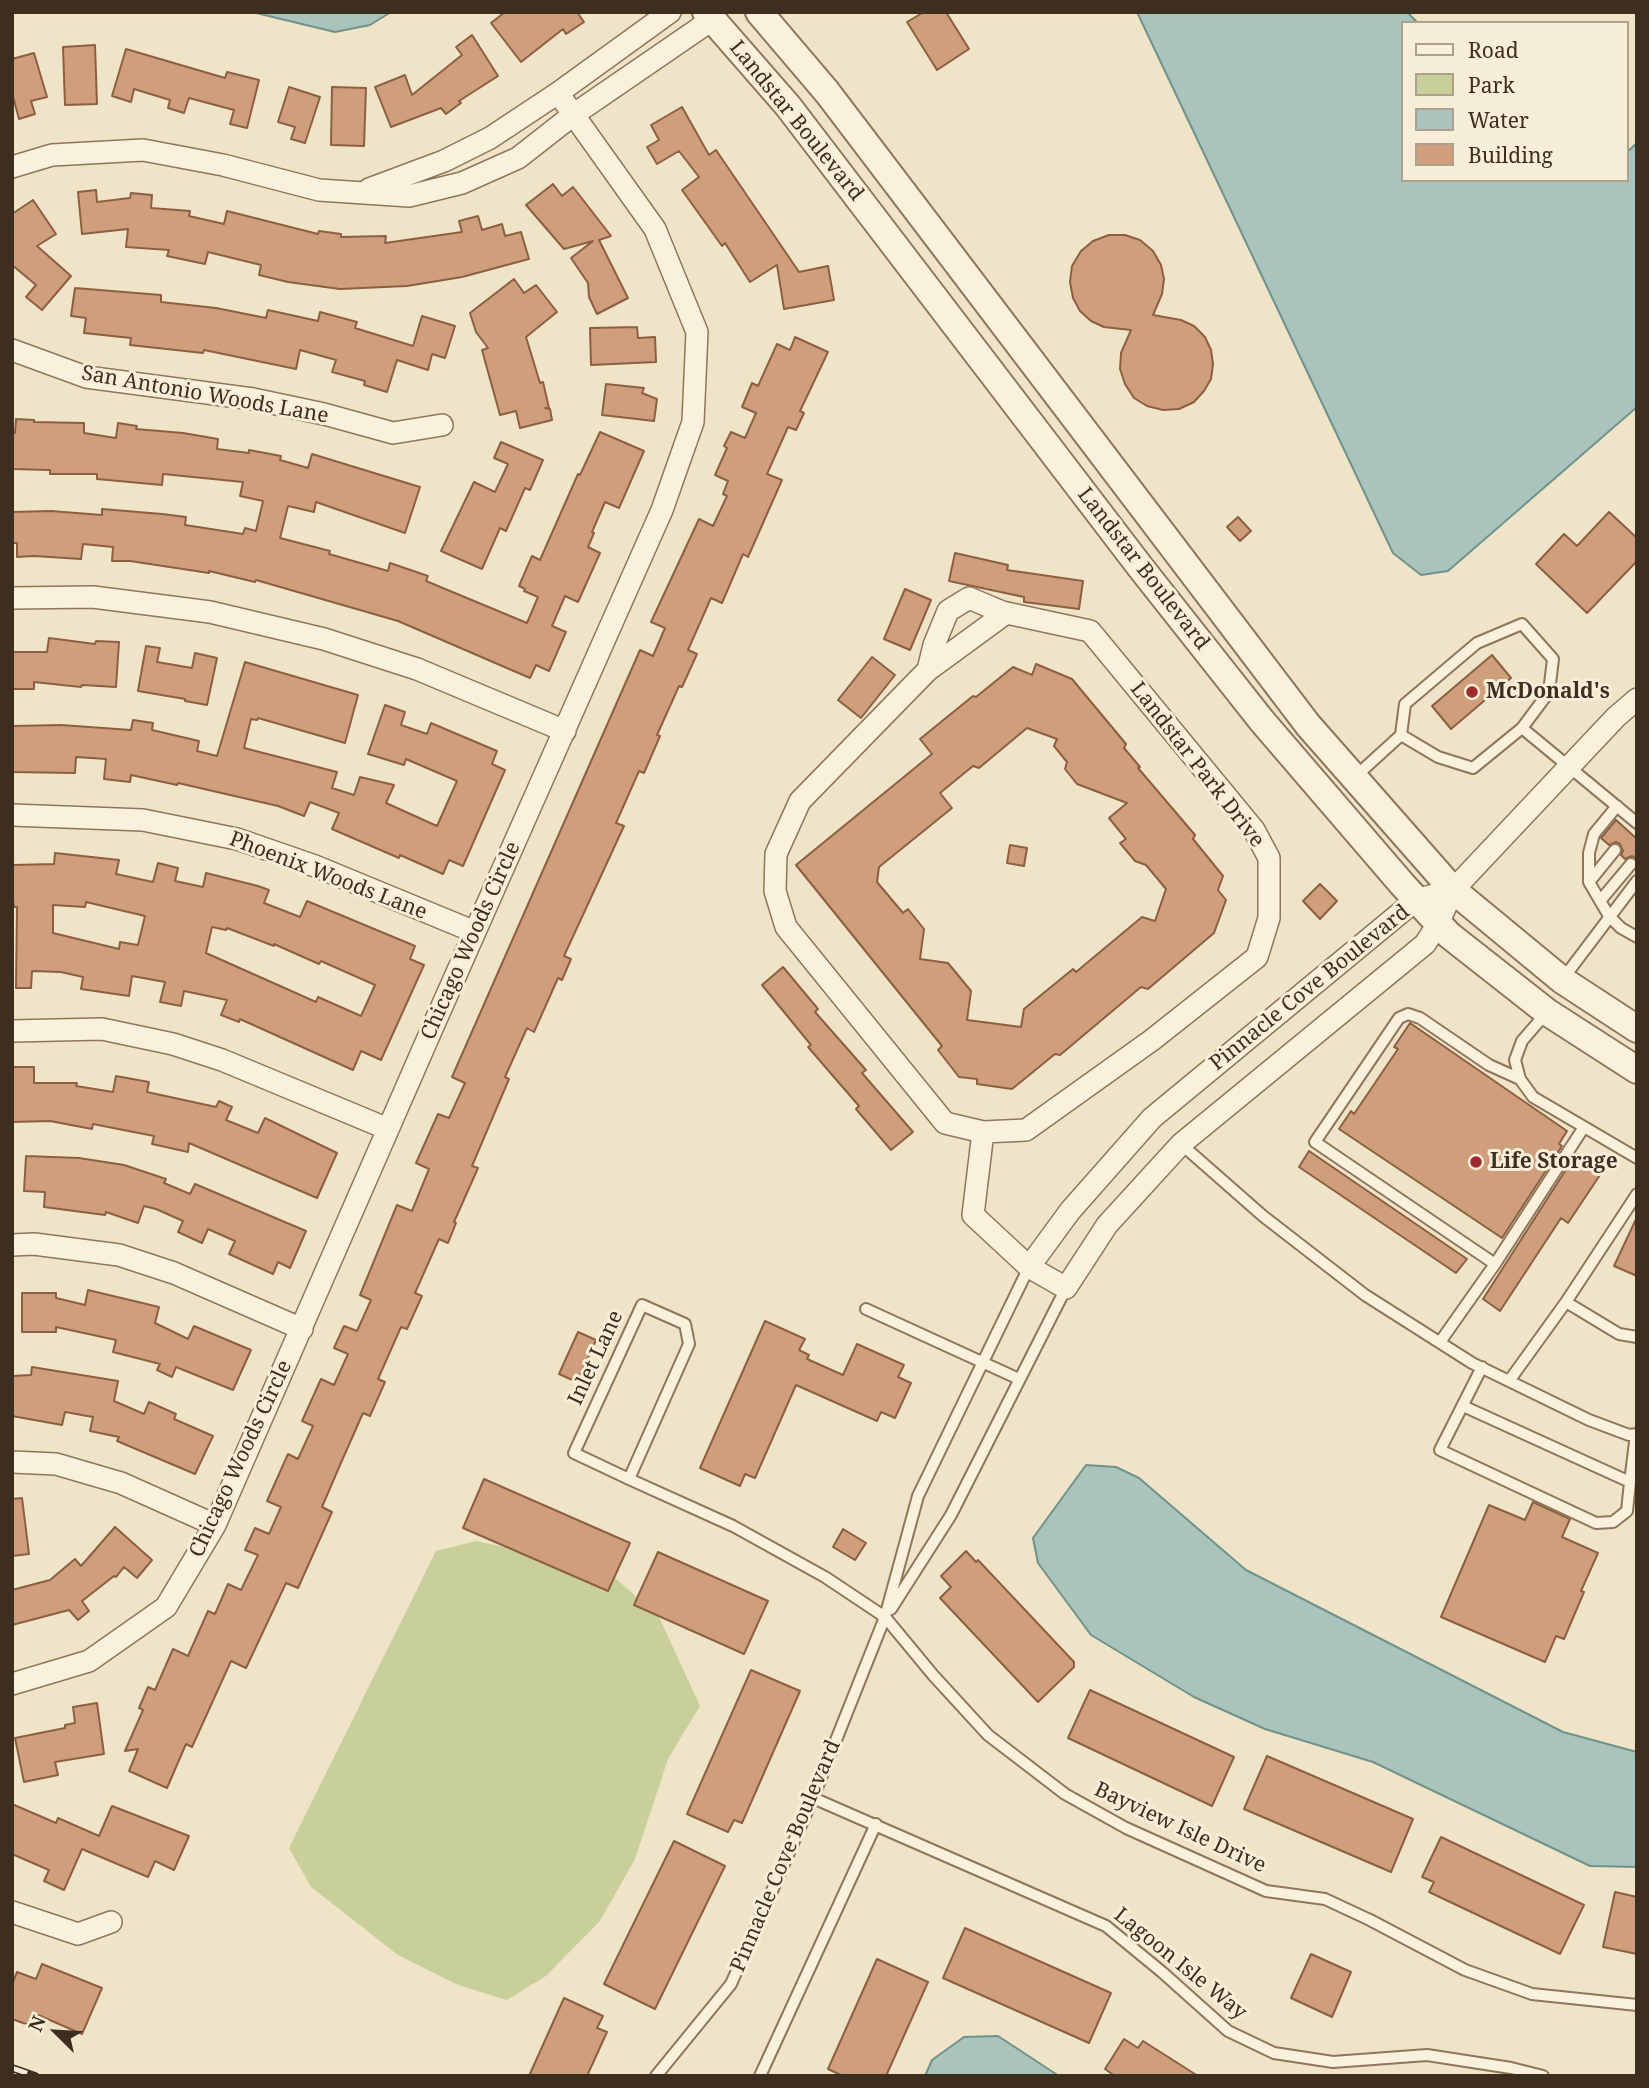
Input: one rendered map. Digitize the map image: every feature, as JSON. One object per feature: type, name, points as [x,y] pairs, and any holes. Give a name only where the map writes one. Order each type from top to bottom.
[{"type":"street","points":[[357,194],[444,162],[490,138],[558,93],[670,12]]},
{"type":"street","name":"Landstar Boulevard","points":[[759,12],[827,92],[1308,725],[1453,890],[1562,980],[1637,1029]]},
{"type":"street","points":[[12,167],[52,155],[143,150],[223,164],[319,190],[409,196],[462,183],[518,158],[573,115],[714,15]]},
{"type":"street","name":"Landstar Boulevard","points":[[714,15],[788,106],[1253,710],[1416,901],[1438,924],[1547,1012],[1637,1070]]},
{"type":"street","name":"Chicago Woods Circle","points":[[12,1684],[89,1661],[166,1607],[215,1525],[663,510],[693,422],[697,332],[656,229],[558,93]]},
{"type":"street","name":"San Antonio Woods Lane","points":[[12,350],[86,377],[253,399],[324,414],[393,433],[442,425]]},
{"type":"street","points":[[12,598],[93,597],[210,611],[324,639],[417,669],[565,731]]},
{"type":"street","name":"Landstar Park Drive","points":[[928,670],[934,645],[948,611],[969,598],[1006,613],[1090,631],[1254,830],[1269,858],[1269,918],[1257,957],[1152,1040],[1026,1130],[983,1132],[945,1123],[786,927],[775,891],[776,854],[800,801],[928,670],[1006,613]]},
{"type":"street","points":[[1453,890],[1637,699]]},
{"type":"street","name":"Phoenix Woods Lane","points":[[12,815],[143,820],[237,839],[315,866],[475,932]]},
{"type":"street","name":"Pinnacle Cove Boulevard","points":[[1029,1267],[1070,1211],[1152,1118],[1416,901],[1453,890]]},
{"type":"street","name":"Pinnacle Cove Boulevard","points":[[1066,1288],[1107,1224],[1181,1144],[1425,944],[1438,924],[1453,890]]},
{"type":"street","points":[[1284,1009],[1308,1040]]},
{"type":"street","points":[[12,1031],[102,1029],[173,1044],[222,1060],[388,1129]]},
{"type":"street","points":[[1152,1118],[1181,1144]]},
{"type":"street","points":[[983,1132],[973,1214],[1029,1267],[1066,1288]]},
{"type":"street","points":[[12,1245],[34,1244],[119,1255],[174,1273],[302,1329]]},
{"type":"street","points":[[12,1462],[56,1464],[121,1483],[215,1525]]},
{"type":"street","points":[[12,1912],[78,1934],[111,1922]]},
{"type":"lane","points":[[1354,778],[1401,735],[1405,705],[1477,643],[1522,624],[1553,659],[1549,692],[1522,728],[1473,768],[1438,757],[1401,735]]},
{"type":"lane","points":[[1522,728],[1618,807],[1634,826]]},
{"type":"lane","points":[[1618,807],[1594,834],[1589,853],[1588,882],[1609,916],[1621,928],[1636,936]]},
{"type":"lane","points":[[1588,882],[1615,850]]},
{"type":"lane","points":[[1600,901],[1631,864]]},
{"type":"lane","points":[[1562,980],[1637,881]]},
{"type":"lane","points":[[1547,1012],[1522,1041],[1515,1060],[1520,1079],[1533,1097],[1637,1158]]},
{"type":"lane","points":[[1495,1264],[1315,1142],[1399,1018],[1408,1014],[1420,1017],[1489,1065],[1520,1079]]},
{"type":"lane","points":[[1440,1342],[1495,1264],[1584,1127]]},
{"type":"lane","points":[[1181,1144],[1263,1216],[1365,1295],[1509,1381],[1589,1420],[1629,1435],[1637,1434],[1627,1511],[1613,1522],[1596,1523],[1440,1450],[1482,1367]]},
{"type":"lane","points":[[1509,1381],[1566,1303],[1637,1194]]},
{"type":"lane","name":"Pinnacle Cove Boulevard","points":[[656,2076],[731,1984],[813,1798],[885,1617],[918,1496],[1029,1267]]},
{"type":"lane","name":"Pinnacle Cove Boulevard","points":[[885,1617],[951,1515],[1066,1288]]},
{"type":"lane","points":[[1566,1303],[1619,1334],[1637,1338]]},
{"type":"lane","name":"Inlet Lane","points":[[629,1479],[689,1344],[685,1324],[642,1305],[574,1453],[629,1479],[733,1526],[825,1577],[885,1617]]},
{"type":"lane","points":[[866,1309],[1020,1379]]},
{"type":"lane","points":[[1463,1406],[1630,1482]]},
{"type":"lane","name":"Bayview Isle Drive","points":[[885,1617],[988,1735],[1065,1794],[1126,1828],[1266,1891],[1325,1899],[1465,1970],[1532,1994],[1637,2005]]},
{"type":"lane","name":"Lagoon Isle Way","points":[[813,1798],[1106,1926],[1228,2031],[1274,2053],[1333,2062],[1427,2055],[1511,2068],[1543,2076]]},
{"type":"lane","points":[[760,2076],[876,1824]]},
{"type":"green space","points":[[476,1541],[605,1569],[659,1617],[700,1706],[668,1759],[635,1859],[600,1921],[546,1976],[507,2000],[458,1985],[398,1955],[311,1887],[289,1848],[436,1551]]},
{"type":"water","points":[[252,12],[391,12],[370,25],[335,32]]},
{"type":"water","points":[[1137,12],[1407,12],[1416,21],[1400,21],[1400,182],[1628,182],[1628,151],[1637,143],[1637,407],[1448,571],[1421,575],[1393,553]]},
{"type":"water","points":[[1086,1465],[1116,1467],[1139,1478],[1246,1570],[1563,1732],[1637,1752],[1637,1867],[1590,1866],[1373,1762],[1265,1729],[1194,1697],[1091,1635],[1038,1563],[1033,1538]]},
{"type":"water","points":[[998,2036],[1059,2076],[925,2076],[932,2060],[964,2037]]},
{"type":"building","points":[[505,12],[577,12],[584,22],[566,34],[563,29],[521,62],[491,23]]},
{"type":"building","points":[[924,12],[946,12],[969,49],[937,70],[907,22]]},
{"type":"building","points":[[472,35],[498,76],[459,101],[461,103],[446,114],[441,108],[391,127],[375,87],[405,75],[412,95],[462,55],[456,47]]},
{"type":"building","points":[[95,45],[97,104],[65,105],[63,47]]},
{"type":"building","points":[[126,49],[225,78],[227,72],[259,80],[247,128],[230,124],[234,110],[189,98],[184,113],[168,108],[170,100],[134,89],[131,102],[112,96]]},
{"type":"building","points":[[34,53],[47,97],[31,101],[35,114],[19,119],[12,93],[12,59]]},
{"type":"building","points":[[289,87],[320,97],[305,143],[291,139],[295,127],[278,122]]},
{"type":"building","points":[[332,87],[366,88],[364,146],[331,145]]},
{"type":"building","points":[[682,107],[709,155],[716,150],[799,272],[828,266],[834,300],[784,309],[777,265],[750,282],[725,243],[722,246],[682,190],[699,177],[679,151],[657,164],[647,147],[659,140],[651,125]]},
{"type":"building","points":[[553,184],[562,196],[573,187],[611,236],[599,240],[628,298],[597,314],[589,297],[588,283],[571,258],[593,241],[564,249],[526,205]]},
{"type":"building","points":[[96,190],[97,202],[130,198],[131,193],[152,195],[151,208],[190,211],[189,216],[224,224],[227,211],[318,234],[319,231],[341,234],[341,237],[386,236],[385,243],[462,232],[459,221],[478,216],[482,230],[502,224],[505,236],[521,232],[529,259],[462,277],[407,286],[340,289],[288,282],[259,275],[261,265],[208,252],[205,264],[167,256],[169,250],[126,247],[128,229],[82,234],[78,192]]},
{"type":"building","points":[[33,200],[56,234],[37,246],[71,276],[42,310],[26,297],[36,285],[12,265],[12,214]]},
{"type":"building","points":[[1109,235],[1125,235],[1140,240],[1153,251],[1161,265],[1164,279],[1162,294],[1153,315],[1181,320],[1194,326],[1205,337],[1211,350],[1211,379],[1194,402],[1179,409],[1163,410],[1147,406],[1134,398],[1120,369],[1121,353],[1131,330],[1104,327],[1091,321],[1080,311],[1073,298],[1070,282],[1072,266],[1081,251],[1093,241]]},
{"type":"building","points":[[514,279],[524,293],[536,285],[557,312],[526,337],[540,383],[543,382],[549,408],[545,408],[550,409],[552,420],[520,428],[516,411],[500,415],[482,350],[488,348],[476,332],[470,313]]},
{"type":"building","points":[[75,288],[161,295],[161,302],[216,308],[266,318],[268,310],[318,321],[320,312],[357,322],[355,328],[413,346],[422,316],[455,326],[445,358],[432,354],[428,370],[397,360],[387,392],[364,385],[365,381],[332,372],[336,360],[300,350],[296,369],[204,350],[203,353],[130,345],[131,338],[84,333],[86,318],[71,316]]},
{"type":"building","points":[[637,327],[638,338],[655,337],[656,362],[591,365],[590,328]]},
{"type":"building","points":[[795,337],[828,352],[800,411],[804,413],[796,430],[788,427],[767,474],[782,480],[748,557],[743,554],[722,603],[711,598],[688,650],[697,654],[657,735],[660,736],[644,773],[639,771],[616,823],[624,826],[564,956],[571,959],[562,980],[558,978],[534,1032],[527,1028],[505,1077],[509,1079],[472,1166],[478,1168],[454,1222],[456,1223],[448,1243],[439,1239],[415,1293],[422,1296],[407,1329],[401,1327],[378,1379],[385,1382],[370,1416],[363,1413],[340,1465],[322,1507],[332,1512],[298,1588],[286,1583],[246,1668],[231,1661],[192,1747],[186,1744],[167,1788],[129,1771],[138,1749],[125,1751],[143,1710],[139,1708],[148,1687],[155,1690],[173,1649],[188,1656],[208,1611],[215,1614],[228,1584],[241,1590],[258,1555],[245,1550],[255,1528],[269,1534],[281,1507],[267,1501],[288,1454],[298,1459],[313,1426],[302,1421],[321,1379],[334,1385],[348,1354],[334,1348],[344,1326],[357,1331],[371,1300],[360,1295],[397,1205],[412,1211],[429,1169],[416,1163],[438,1114],[449,1118],[465,1083],[452,1077],[640,650],[653,656],[665,628],[651,622],[699,519],[713,526],[727,496],[723,494],[728,481],[715,475],[727,448],[724,446],[731,432],[745,438],[756,413],[742,407],[752,383],[758,386],[777,344],[790,350]]},
{"type":"building","points":[[606,384],[644,388],[642,393],[657,399],[654,421],[602,415]]},
{"type":"building","points":[[16,419],[84,423],[84,433],[116,438],[118,423],[137,426],[136,429],[183,433],[218,439],[217,449],[249,453],[249,450],[281,456],[280,460],[308,468],[312,454],[420,487],[405,533],[316,502],[314,512],[288,506],[280,538],[330,551],[329,554],[388,571],[390,563],[428,576],[426,581],[527,623],[538,597],[519,586],[532,556],[540,560],[600,432],[644,451],[619,508],[605,502],[592,532],[594,533],[588,547],[600,553],[578,602],[565,596],[552,626],[566,632],[549,671],[536,665],[530,678],[398,621],[256,580],[255,582],[209,571],[112,561],[113,547],[83,544],[81,559],[17,557],[17,543],[12,543],[12,512],[51,511],[102,515],[102,509],[162,514],[186,517],[185,525],[243,534],[245,528],[256,531],[263,501],[240,496],[243,482],[163,474],[162,485],[97,479],[97,474],[50,474],[50,470],[12,469],[12,432],[15,433]]},
{"type":"building","points":[[501,442],[543,460],[530,490],[525,488],[506,531],[500,528],[482,569],[441,551],[474,482],[495,492],[508,464],[494,458]]},
{"type":"building","points":[[1609,512],[1637,538],[1637,561],[1587,613],[1536,564],[1564,534],[1577,546]]},
{"type":"building","points":[[1238,517],[1251,531],[1240,541],[1227,527]]},
{"type":"building","points":[[955,553],[1008,565],[1007,570],[1083,581],[1079,609],[1024,602],[1024,597],[949,581]]},
{"type":"building","points":[[905,589],[931,600],[910,650],[884,639]]},
{"type":"building","points":[[49,638],[95,644],[96,641],[119,642],[116,687],[81,687],[34,682],[34,689],[12,689],[12,652],[47,652]]},
{"type":"building","points":[[146,646],[160,648],[157,662],[192,668],[195,653],[217,658],[207,705],[138,691]]},
{"type":"building","name":"McDonald's","points":[[1492,655],[1511,678],[1451,729],[1432,706]]},
{"type":"building","points":[[872,657],[895,675],[861,718],[838,700]]},
{"type":"building","points":[[245,662],[358,695],[345,743],[258,718],[251,719],[244,748],[337,772],[332,788],[354,795],[360,777],[394,785],[386,803],[437,826],[457,781],[406,759],[404,765],[368,754],[385,705],[405,712],[401,725],[427,734],[431,723],[497,751],[492,764],[505,770],[463,866],[449,860],[443,874],[400,855],[399,858],[332,829],[339,813],[310,802],[304,816],[278,806],[178,783],[177,785],[131,775],[130,782],[104,779],[106,759],[76,757],[75,773],[12,772],[12,726],[61,725],[131,730],[133,720],[153,723],[152,730],[199,741],[197,751],[217,756]]},
{"type":"building","points":[[1036,664],[1072,679],[1126,744],[1124,748],[1140,767],[1138,768],[1195,835],[1193,839],[1223,876],[1218,890],[1226,900],[1214,933],[1148,989],[1141,987],[1060,1055],[1055,1054],[1012,1089],[977,1084],[977,1079],[959,1077],[938,1050],[942,1046],[796,865],[932,754],[920,739],[973,696],[976,697],[1013,667],[1032,675]],"holes":[[[1027,728],[1057,739],[1054,746],[1067,762],[1065,769],[1077,784],[1127,803],[1109,818],[1126,839],[1120,843],[1135,861],[1146,865],[1166,889],[1155,921],[1142,917],[1076,972],[1073,969],[1024,1009],[1021,1027],[967,1020],[971,991],[948,963],[920,959],[924,929],[908,909],[903,913],[877,882],[879,867],[952,808],[940,793],[973,766],[979,768]]]},
{"type":"building","points":[[1616,820],[1637,839],[1637,859],[1632,856],[1625,859],[1621,855],[1623,851],[1620,844],[1616,842],[1609,845],[1601,838]]},
{"type":"building","points":[[1010,845],[1027,848],[1024,866],[1007,863]]},
{"type":"building","points":[[55,853],[119,860],[116,874],[153,882],[158,863],[178,868],[175,881],[203,887],[206,873],[258,886],[269,890],[264,903],[300,917],[307,901],[415,946],[410,959],[424,965],[381,1060],[361,1051],[353,1070],[240,1019],[239,1022],[221,1015],[227,1000],[184,991],[181,1006],[160,1002],[165,982],[132,976],[129,996],[81,989],[83,977],[61,972],[32,971],[31,988],[16,988],[17,907],[14,907],[12,896],[12,865],[54,864]],"holes":[[[86,902],[145,916],[138,945],[120,942],[119,949],[53,933],[53,905],[85,907]],[[212,927],[227,928],[274,944],[375,985],[361,1016],[318,997],[316,1002],[206,953]]]},
{"type":"building","points":[[1320,884],[1337,901],[1320,919],[1303,901]]},
{"type":"building","points":[[783,967],[818,1009],[815,1012],[866,1070],[862,1073],[913,1132],[891,1150],[856,1109],[859,1106],[808,1047],[811,1045],[762,985]]},
{"type":"building","points":[[1410,1023],[1567,1131],[1559,1144],[1562,1146],[1502,1238],[1339,1129],[1351,1111],[1354,1114],[1398,1049],[1394,1047]]},
{"type":"building","points":[[12,1067],[34,1067],[34,1083],[77,1083],[76,1086],[113,1092],[116,1076],[149,1082],[147,1092],[216,1107],[219,1101],[232,1107],[226,1120],[258,1133],[265,1118],[337,1153],[317,1198],[189,1143],[188,1152],[152,1144],[154,1136],[93,1124],[92,1129],[50,1121],[12,1122]]},
{"type":"building","points":[[1309,1151],[1467,1259],[1456,1273],[1299,1167]]},
{"type":"building","points":[[1576,1154],[1602,1172],[1568,1223],[1561,1218],[1500,1311],[1483,1299]]},
{"type":"building","points":[[26,1156],[79,1158],[124,1165],[166,1179],[164,1183],[190,1194],[195,1184],[306,1231],[290,1268],[278,1262],[273,1274],[229,1254],[235,1241],[208,1229],[202,1243],[178,1232],[183,1221],[156,1209],[144,1206],[138,1223],[106,1212],[105,1215],[44,1207],[45,1192],[24,1191]]},
{"type":"building","points":[[1637,1217],[1637,1276],[1614,1266]]},
{"type":"building","points":[[88,1290],[159,1307],[155,1323],[188,1339],[194,1326],[251,1350],[233,1390],[176,1367],[172,1377],[157,1370],[160,1364],[113,1352],[116,1340],[56,1327],[56,1332],[22,1332],[22,1293],[56,1293],[56,1298],[85,1305]]},
{"type":"building","points":[[765,1321],[805,1339],[799,1350],[809,1355],[807,1359],[843,1375],[857,1344],[904,1365],[898,1377],[911,1383],[895,1418],[881,1412],[877,1421],[796,1385],[755,1478],[745,1474],[740,1486],[700,1468]]},
{"type":"building","points":[[578,1332],[596,1340],[577,1382],[559,1374]]},
{"type":"building","points":[[32,1367],[118,1381],[114,1401],[144,1414],[149,1402],[176,1414],[174,1419],[213,1436],[195,1474],[117,1441],[119,1437],[90,1431],[93,1417],[65,1412],[62,1425],[12,1416],[12,1376],[31,1375]]},
{"type":"building","points":[[484,1479],[630,1543],[608,1591],[463,1528]]},
{"type":"building","points":[[22,1498],[29,1554],[12,1556],[12,1499]]},
{"type":"building","points":[[1533,1502],[1570,1519],[1562,1537],[1598,1553],[1564,1639],[1556,1636],[1545,1662],[1441,1617],[1489,1505],[1525,1520]]},
{"type":"building","points":[[115,1527],[152,1560],[137,1578],[124,1567],[116,1577],[82,1601],[89,1611],[78,1620],[69,1610],[12,1625],[12,1590],[50,1580],[75,1559],[81,1566]]},
{"type":"building","points":[[843,1529],[866,1543],[855,1560],[833,1547]]},
{"type":"building","points":[[966,1551],[976,1562],[978,1560],[1074,1662],[1074,1667],[1038,1702],[940,1598],[951,1587],[941,1576]]},
{"type":"building","points":[[658,1552],[768,1601],[744,1654],[634,1605]]},
{"type":"building","points":[[751,1670],[800,1691],[742,1823],[734,1820],[728,1832],[687,1814]]},
{"type":"building","points":[[1090,1690],[1234,1757],[1212,1806],[1068,1738]]},
{"type":"building","points":[[97,1703],[104,1754],[55,1762],[58,1775],[24,1782],[15,1738],[65,1728],[65,1725],[75,1723],[73,1707]]},
{"type":"building","points":[[1267,1756],[1413,1819],[1391,1872],[1244,1809]]},
{"type":"building","points":[[12,1804],[56,1823],[58,1818],[99,1836],[112,1806],[189,1836],[174,1870],[155,1861],[148,1877],[82,1849],[64,1890],[44,1881],[49,1870],[12,1854]]},
{"type":"building","points":[[1441,1837],[1584,1905],[1560,1954],[1429,1892],[1434,1882],[1422,1877]]},
{"type":"building","points":[[674,1841],[725,1866],[655,2009],[604,1984]]},
{"type":"building","points":[[1615,1892],[1637,1897],[1637,1954],[1603,1947]]},
{"type":"building","points":[[965,1928],[1111,1993],[1089,2043],[943,1978]]},
{"type":"building","points":[[1311,1954],[1351,1972],[1332,2017],[1291,1998]]},
{"type":"building","points":[[877,1959],[928,1982],[886,2076],[843,2076],[828,2069]]},
{"type":"building","points":[[42,1964],[102,1988],[82,2034],[38,2015],[34,2027],[12,2019],[12,1984],[17,1972],[36,1979]]},
{"type":"building","points":[[564,1998],[603,2016],[597,2028],[607,2032],[587,2076],[529,2076]]},
{"type":"building","points":[[1124,2039],[1138,2048],[1143,2041],[1198,2076],[1115,2076],[1105,2069]]},
{"type":"railway","points":[[12,2068],[35,2076]]},
{"type":"place","name":"McDonald's","points":[[1472,692]]},
{"type":"place","name":"Life Storage","points":[[1476,1162]]}]
